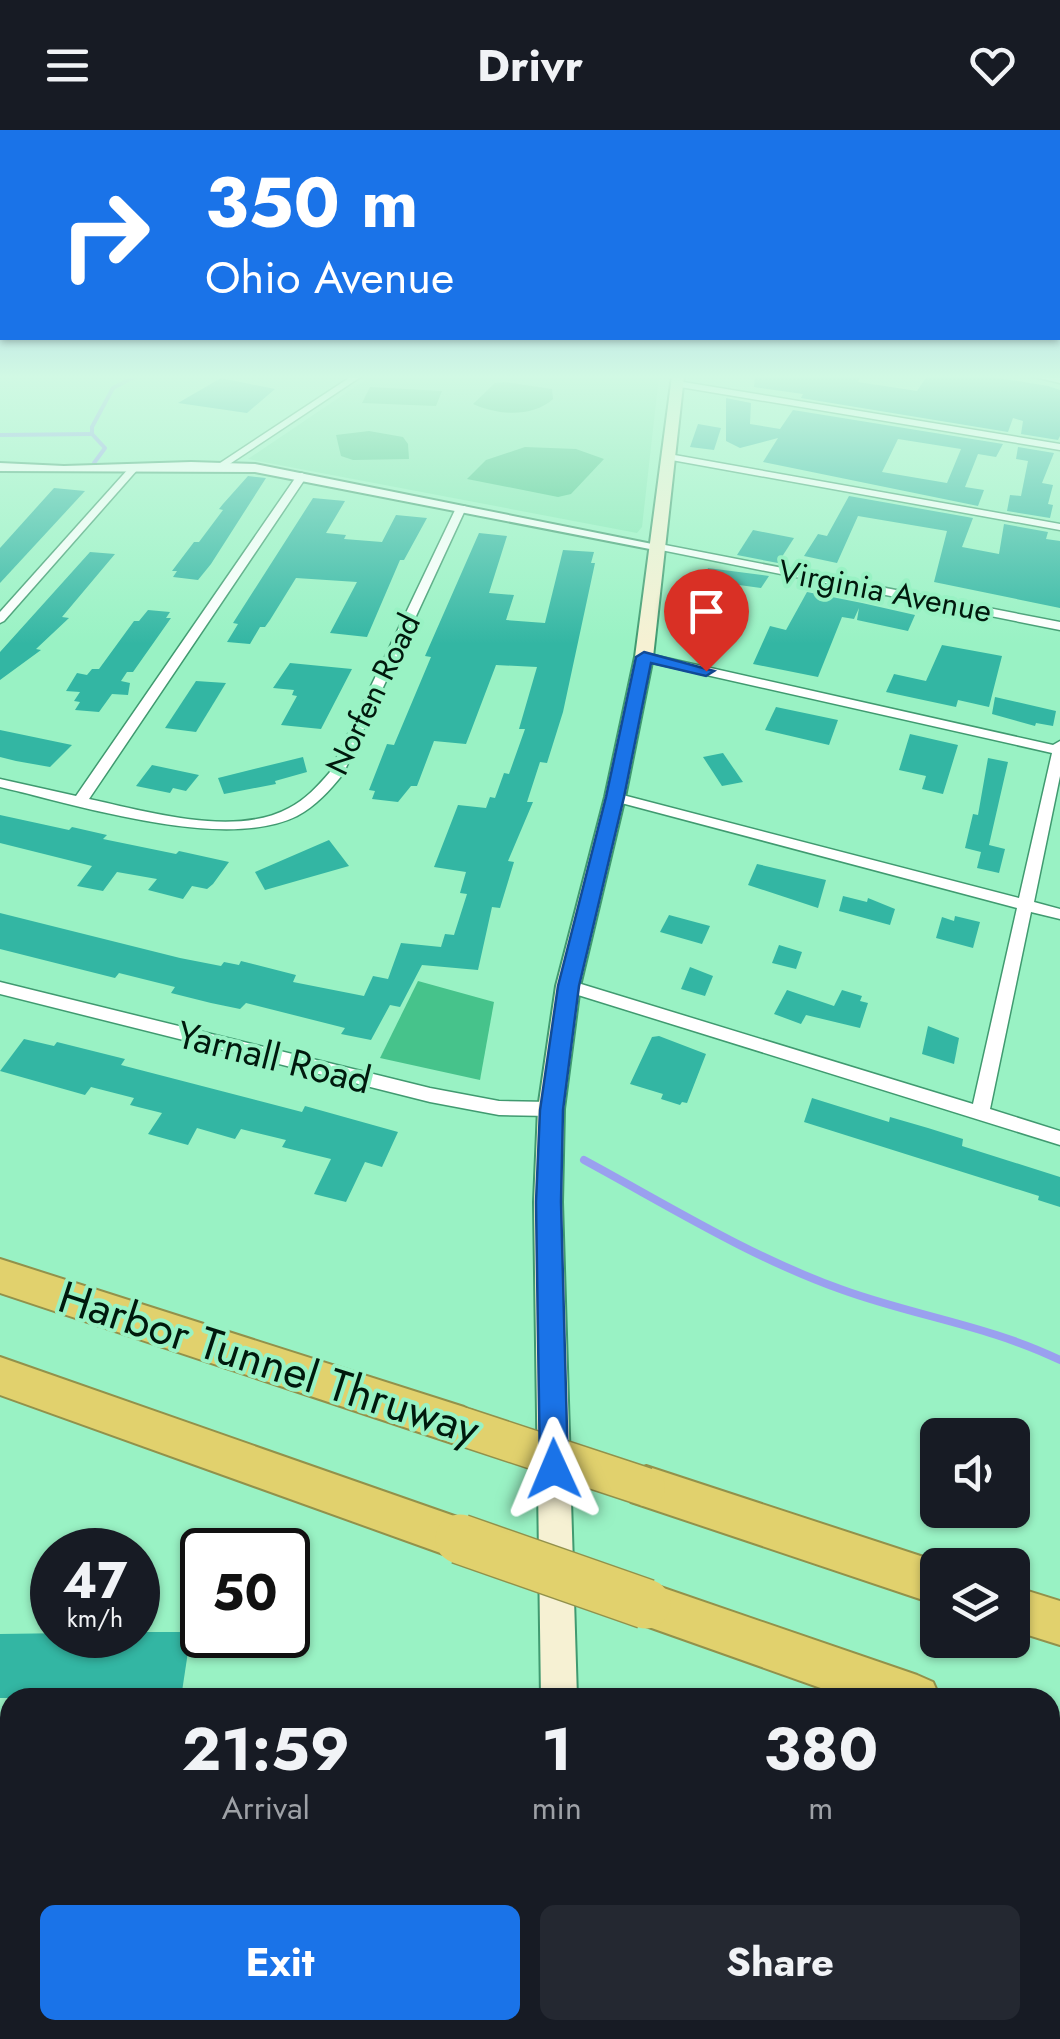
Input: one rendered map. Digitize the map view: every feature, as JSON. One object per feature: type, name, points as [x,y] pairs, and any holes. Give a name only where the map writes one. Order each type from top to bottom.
[{"type":"highway","name":"Harbor Tunnel Thruway","points":[[0,1276],[920,1577]]},
{"type":"highway","points":[[0,1376],[887,1688]]},
{"type":"highway","points":[[1030,1614],[1060,1623]]},
{"type":"main road","points":[[559,1688],[548,1202],[551,1110],[568,986],[615,797],[644,657],[668,465]]},
{"type":"street","name":"Virginia Avenue","points":[[0,467],[63,472],[220,465]]},
{"type":"street","name":"Virginia Avenue","points":[[223,465],[302,476],[1060,626]]},
{"type":"street","points":[[714,465],[1060,527]]},
{"type":"street","points":[[0,619],[132,469]]},
{"type":"street","points":[[80,802],[302,476]]},
{"type":"street","name":"Norfen Road","points":[[0,783],[215,828],[269,821],[313,800],[336,774],[461,508]]},
{"type":"street","points":[[644,657],[1060,749],[980,1113]]},
{"type":"street","points":[[615,797],[1060,914]]},
{"type":"street","points":[[568,986],[1060,1138]]},
{"type":"street","name":"Yarnall Road","points":[[0,988],[430,1095],[499,1108],[551,1110]]},
{"type":"shaded area","points":[[280,465],[649,465],[642,527],[637,533]]},
{"type":"shaded area","points":[[481,465],[598,465],[571,494],[558,497],[467,479]]},
{"type":"shaded area","points":[[418,981],[494,1002],[480,1080],[380,1058]]},
{"type":"building","points":[[778,465],[885,465],[882,472],[947,483],[954,465],[974,465],[965,487],[984,490],[978,506]]},
{"type":"building","points":[[1027,465],[1049,465],[1042,483],[1053,485],[1048,504],[1053,505],[1050,518],[1007,511],[1010,495],[1021,496]]},
{"type":"building","points":[[248,476],[266,478],[211,564],[198,580],[173,577],[177,571],[172,571]]},
{"type":"building","points":[[54,488],[85,491],[0,583],[0,548]]},
{"type":"building","points":[[849,496],[973,518],[962,547],[999,554],[1004,524],[1048,532],[1046,539],[1060,541],[1060,608],[934,582],[947,531],[858,516],[837,563],[804,556],[818,534],[827,536]]},
{"type":"building","points":[[313,498],[345,501],[326,533],[346,535],[344,539],[382,542],[396,515],[427,518],[404,560],[400,560],[367,637],[330,633],[357,582],[296,578],[250,644],[227,642],[238,624],[233,623]]},
{"type":"building","points":[[753,530],[794,538],[778,563],[737,555]]},
{"type":"building","points":[[479,533],[507,536],[489,593],[514,595],[506,620],[545,623],[563,550],[594,552],[591,563],[595,563],[563,712],[547,763],[540,762],[527,802],[533,802],[508,861],[514,862],[500,908],[492,907],[478,970],[422,965],[400,1007],[390,1005],[371,1040],[341,1034],[345,1028],[246,1003],[240,1009],[211,1003],[171,993],[175,987],[119,973],[115,978],[0,949],[0,913],[180,958],[221,966],[224,962],[239,965],[241,961],[296,975],[293,982],[364,996],[373,976],[388,979],[401,943],[441,947],[445,934],[454,935],[467,894],[460,893],[466,872],[434,867],[458,805],[486,808],[490,797],[495,798],[504,773],[509,774],[525,729],[519,729],[537,667],[496,665],[466,744],[434,741],[417,786],[411,786],[398,802],[372,799],[375,791],[369,790],[387,744],[394,745],[431,657],[425,656]]},
{"type":"building","points":[[90,552],[115,554],[62,617],[69,618],[36,649],[41,650],[0,680],[0,652]]},
{"type":"building","points":[[708,568],[769,576],[761,588],[739,585],[722,620],[737,626],[721,651],[681,642],[695,621],[684,616]]},
{"type":"building","points":[[807,592],[915,615],[908,631],[857,620],[859,608],[854,619],[842,617],[818,677],[753,664],[770,626],[786,630]]},
{"type":"building","points":[[148,610],[170,612],[166,618],[171,618],[133,672],[127,672],[121,681],[130,683],[128,695],[112,694],[99,712],[75,710],[80,702],[74,701],[80,692],[66,691],[77,673],[87,675],[92,669],[99,669],[134,621],[139,621]]},
{"type":"building","points":[[942,645],[1002,656],[989,707],[958,700],[956,707],[886,692],[894,674],[926,681]]},
{"type":"building","points":[[290,663],[352,669],[321,729],[281,725],[297,696],[292,695],[294,690],[273,688]]},
{"type":"building","points":[[196,681],[226,683],[196,732],[165,728]]},
{"type":"building","points":[[995,697],[1056,711],[1053,726],[1035,726],[992,714]]},
{"type":"building","points":[[776,707],[838,720],[829,745],[765,730]]},
{"type":"building","points":[[0,730],[72,745],[50,767],[16,761],[0,757]]},
{"type":"building","points":[[910,734],[958,745],[943,794],[922,789],[926,776],[899,770]]},
{"type":"building","points":[[723,753],[743,782],[722,786],[703,757]]},
{"type":"building","points":[[303,757],[307,772],[275,781],[276,784],[224,794],[218,778]]},
{"type":"building","points":[[988,758],[1008,762],[989,845],[1005,849],[999,873],[977,868],[981,852],[965,848],[973,814],[978,815]]},
{"type":"building","points":[[152,765],[199,775],[186,791],[173,788],[170,793],[136,786]]},
{"type":"building","points":[[0,815],[229,862],[207,889],[192,886],[183,899],[148,890],[157,879],[117,872],[103,891],[77,886],[92,866],[0,843]]},
{"type":"building","points":[[329,840],[349,866],[265,890],[255,872]]},
{"type":"building","points":[[757,864],[826,880],[818,908],[748,885]]},
{"type":"building","points":[[843,896],[867,902],[868,898],[895,909],[890,925],[839,911]]},
{"type":"building","points":[[669,915],[710,926],[702,944],[660,932]]},
{"type":"building","points":[[955,916],[980,922],[973,948],[936,938],[942,917],[954,921]]},
{"type":"building","points":[[779,945],[802,952],[796,969],[772,963]]},
{"type":"building","points":[[690,967],[713,976],[705,996],[681,989]]},
{"type":"building","points":[[787,990],[834,1006],[842,990],[862,996],[860,1001],[868,1003],[860,1028],[806,1015],[801,1024],[774,1014]]},
{"type":"building","points":[[928,1026],[959,1038],[954,1064],[922,1054]]},
{"type":"building","points":[[659,1036],[706,1054],[687,1103],[680,1105],[661,1099],[663,1094],[630,1084],[652,1037]]},
{"type":"building","points":[[24,1039],[54,1046],[57,1042],[125,1059],[121,1065],[302,1112],[305,1106],[398,1132],[382,1167],[365,1162],[346,1202],[314,1194],[331,1159],[282,1147],[286,1140],[241,1129],[235,1139],[197,1128],[188,1145],[148,1134],[162,1113],[130,1105],[134,1098],[91,1087],[85,1095],[0,1071]]},
{"type":"building","points":[[812,1098],[963,1139],[962,1146],[1060,1177],[1060,1207],[1038,1200],[1039,1196],[804,1122]]},
{"type":"building","points":[[160,1632],[180,1632],[180,1658],[187,1658],[183,1688],[0,1688],[0,1634],[30,1634],[30,1658],[160,1658]]},
{"type":"waterway","points":[[584,1160],[711,1230],[809,1277],[870,1299],[1007,1338],[1060,1360]]},
{"type":"route","points":[[554,1469],[548,1202],[551,1110],[568,986],[615,797],[644,657],[706,671]]}]
